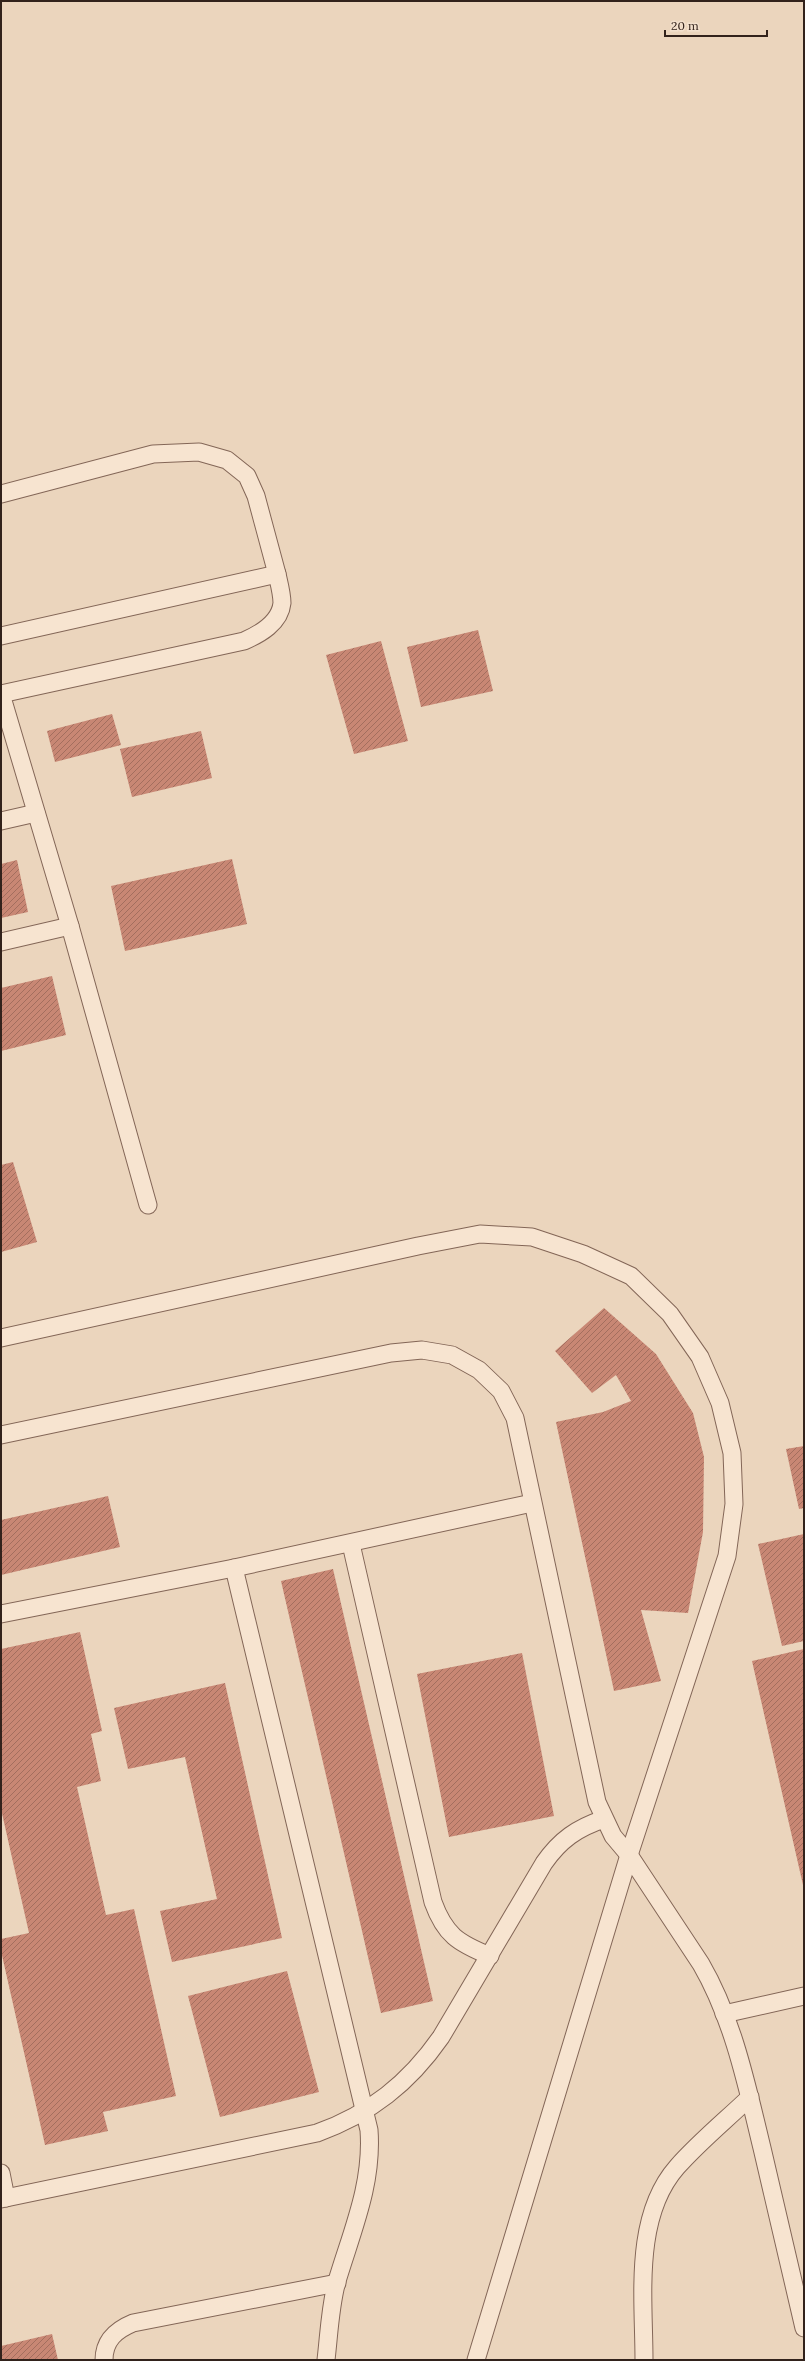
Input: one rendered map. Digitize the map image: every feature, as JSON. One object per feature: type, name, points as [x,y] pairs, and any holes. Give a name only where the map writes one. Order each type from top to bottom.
[{"type":"lane","points":[[1,494],[153,454],[199,452],[227,460],[247,476],[256,496],[278,574],[282,603],[276,619],[260,634],[244,641],[1,694],[70,926],[148,1205]]},
{"type":"lane","points":[[1,636],[278,574]]},
{"type":"lane","points":[[1,821],[36,812]]},
{"type":"lane","points":[[1,942],[70,926]]},
{"type":"lane","points":[[1,1338],[418,1246],[480,1234],[532,1236],[583,1254],[630,1276],[670,1314],[700,1357],[720,1403],[732,1452],[734,1504],[727,1556],[629,1855],[476,2360]]},
{"type":"lane","points":[[1,1435],[391,1353],[422,1350],[452,1355],[479,1370],[501,1391],[515,1418],[592,1783],[604,1819],[613,1836],[629,1855],[711,1980],[724,2014],[750,2097],[804,2328]]},
{"type":"lane","points":[[1,1614],[351,1544],[532,1503]]},
{"type":"lane","points":[[351,1544],[433,1902],[439,1919],[449,1934],[463,1945],[490,1956]]},
{"type":"lane","points":[[234,1568],[364,2112],[370,2143],[369,2168],[350,2244],[337,2283],[326,2360]]},
{"type":"lane","points":[[1,2173],[4,2198],[317,2133],[342,2124],[364,2112],[402,2084],[426,2060],[490,1956],[544,1863],[555,1848],[570,1834],[586,1825],[604,1819]]},
{"type":"lane","points":[[724,2014],[804,1996]]},
{"type":"lane","points":[[644,2360],[644,2267],[648,2236],[657,2198],[677,2167],[750,2097]]},
{"type":"lane","points":[[104,2360],[104,2351],[110,2338],[120,2329],[133,2323],[337,2283]]},
{"type":"building","points":[[478,630],[493,691],[421,707],[407,647]]},
{"type":"building","points":[[381,641],[408,741],[354,754],[326,655]]},
{"type":"building","points":[[112,714],[121,745],[55,762],[47,731]]},
{"type":"building","points":[[201,731],[212,778],[132,797],[120,749]]},
{"type":"building","points":[[232,859],[247,924],[125,951],[111,886]]},
{"type":"building","points":[[17,860],[28,912],[1,918],[1,864]]},
{"type":"building","points":[[52,976],[66,1035],[1,1051],[1,988]]},
{"type":"building","points":[[13,1162],[37,1242],[1,1252],[1,1165]]},
{"type":"building","points":[[604,1308],[656,1354],[693,1413],[704,1457],[703,1532],[688,1613],[641,1610],[661,1681],[614,1691],[556,1422],[603,1412],[631,1401],[616,1375],[592,1393],[555,1351]]},
{"type":"building","points":[[804,1446],[804,1508],[799,1509],[786,1449]]},
{"type":"building","points":[[108,1496],[120,1547],[1,1575],[1,1520]]},
{"type":"building","points":[[804,1534],[804,1641],[782,1646],[758,1544]]},
{"type":"building","points":[[333,1569],[433,2001],[381,2013],[281,1581]]},
{"type":"building","points":[[80,1632],[102,1731],[91,1734],[101,1781],[77,1787],[106,1915],[134,1909],[176,2096],[103,2112],[108,2131],[45,2145],[1,1951],[1,1939],[29,1933],[1,1809],[1,1649]]},
{"type":"building","points":[[804,1649],[804,1885],[803,1885],[752,1661]]},
{"type":"building","points":[[522,1653],[554,1816],[449,1837],[417,1674]]},
{"type":"building","points":[[225,1683],[282,1938],[172,1962],[160,1911],[217,1899],[185,1757],[128,1769],[114,1708]]},
{"type":"building","points":[[287,1971],[319,2092],[220,2117],[188,1996]]},
{"type":"building","points":[[52,2334],[58,2360],[1,2360],[1,2346]]}]
